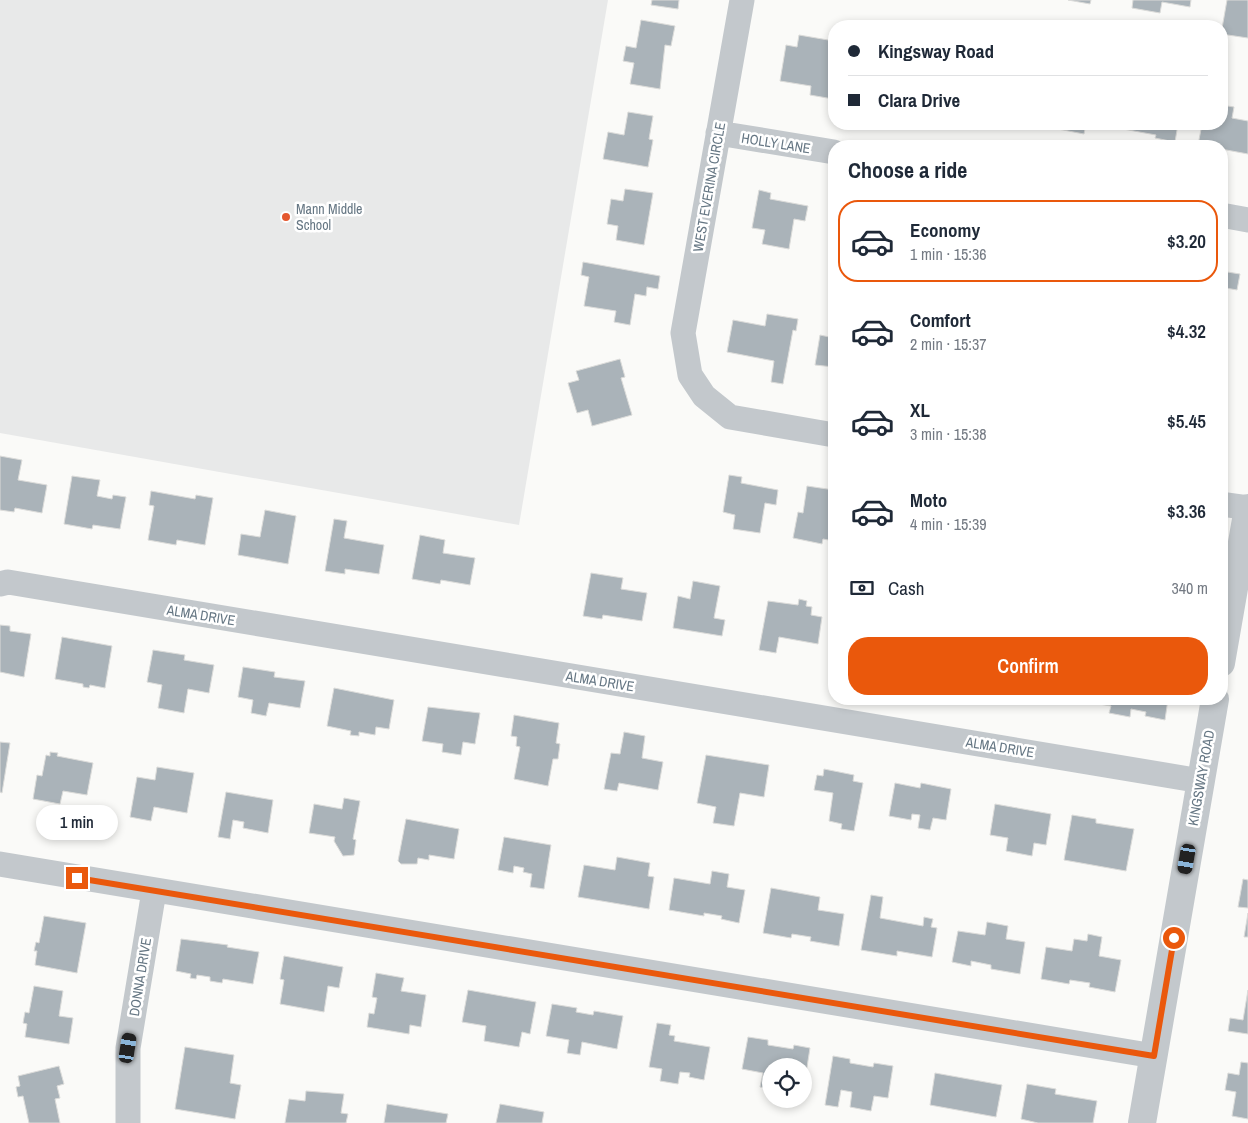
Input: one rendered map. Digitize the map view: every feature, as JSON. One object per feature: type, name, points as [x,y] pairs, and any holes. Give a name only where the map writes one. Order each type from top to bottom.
[{"type":"street","name":"WEST EVERINA CIRCLE","points":[[742,0],[683,334],[690,375],[704,396],[730,417],[828,434]]},
{"type":"street","name":"HOLLY LANE","points":[[718,133],[828,151]]},
{"type":"street","points":[[1228,216],[1248,220]]},
{"type":"street","points":[[1228,505],[1248,508],[1228,623]]},
{"type":"street","name":"ALMA DRIVE","points":[[0,584],[8,582],[1201,781]]},
{"type":"street","name":"KINGSWAY ROAD","points":[[1142,1123],[1214,705]]},
{"type":"street","points":[[0,864],[1154,1056]]},
{"type":"street","name":"DONNA DRIVE","points":[[128,1123],[128,1048],[154,891]]},
{"type":"shaded area","name":"Mann Middle School","points":[[0,0],[608,0],[519,525],[0,433]]},
{"type":"building","points":[[652,0],[679,0],[678,9],[651,5]]},
{"type":"building","points":[[1068,0],[1091,0],[1090,4]]},
{"type":"building","points":[[1133,0],[1191,0],[1190,7],[1162,2],[1160,13],[1132,8]]},
{"type":"building","points":[[1227,0],[1248,0],[1248,38],[1228,35],[1228,20],[1223,20]]},
{"type":"building","points":[[641,20],[675,26],[671,46],[665,45],[660,89],[630,84],[634,63],[623,61],[626,46],[636,48]]},
{"type":"building","points":[[799,35],[828,40],[828,98],[810,95],[811,86],[780,81],[786,45],[797,47]]},
{"type":"building","points":[[1228,106],[1234,107],[1232,118],[1248,121],[1248,154],[1228,150],[1228,140],[1199,140],[1201,130],[1228,130]]},
{"type":"building","points":[[628,112],[653,116],[649,139],[653,140],[648,167],[603,159],[608,132],[624,135]]},
{"type":"building","points":[[1063,130],[1085,130],[1084,134]]},
{"type":"building","points":[[1128,130],[1177,130],[1175,140],[1155,138],[1156,135]]},
{"type":"building","points":[[625,189],[653,193],[644,245],[616,240],[618,226],[607,224],[611,199],[623,201]]},
{"type":"building","points":[[759,190],[771,193],[770,199],[808,206],[805,221],[794,219],[789,249],[762,244],[765,230],[752,228]]},
{"type":"building","points":[[583,262],[660,276],[658,289],[647,287],[646,296],[635,294],[630,325],[614,322],[616,311],[584,306],[589,277],[581,275]]},
{"type":"building","points":[[1228,272],[1240,274],[1237,290],[1228,288]]},
{"type":"building","points":[[767,314],[798,319],[796,331],[793,330],[783,384],[771,382],[774,361],[727,352],[733,320],[765,326]]},
{"type":"building","points":[[820,335],[828,337],[828,366],[815,365]]},
{"type":"building","points":[[620,359],[625,377],[621,378],[632,415],[592,426],[588,410],[577,413],[568,383],[579,380],[576,371]]},
{"type":"building","points":[[0,456],[22,460],[18,480],[47,485],[42,513],[15,508],[14,512],[0,510]]},
{"type":"building","points":[[729,475],[742,477],[741,483],[778,490],[776,505],[765,503],[760,533],[733,529],[735,515],[723,512]]},
{"type":"building","points":[[72,476],[100,480],[97,496],[112,499],[113,495],[126,497],[120,529],[93,525],[92,529],[64,524]]},
{"type":"building","points":[[807,486],[828,489],[828,540],[823,539],[822,544],[793,538],[798,512],[803,513]]},
{"type":"building","points":[[151,491],[195,499],[196,495],[213,498],[205,545],[177,540],[176,545],[148,540],[154,506],[149,505]]},
{"type":"building","points":[[265,510],[296,516],[288,564],[238,555],[241,534],[260,537]]},
{"type":"building","points":[[334,519],[347,521],[344,538],[384,545],[379,574],[345,569],[345,574],[325,571]]},
{"type":"building","points":[[420,535],[445,540],[443,553],[475,558],[470,585],[441,580],[440,584],[412,579]]},
{"type":"building","points":[[591,573],[623,578],[621,589],[647,593],[642,621],[603,615],[602,619],[583,616]]},
{"type":"building","points":[[693,581],[720,586],[714,618],[725,620],[722,636],[673,628],[678,596],[690,599]]},
{"type":"building","points":[[799,599],[807,601],[806,606],[812,607],[811,615],[822,617],[818,644],[779,637],[776,653],[759,650],[768,601],[798,605]]},
{"type":"building","points":[[0,625],[10,626],[10,631],[31,634],[24,677],[0,672]]},
{"type":"building","points":[[62,637],[112,646],[105,688],[90,685],[89,688],[83,687],[83,684],[55,679]]},
{"type":"building","points":[[153,650],[185,655],[184,660],[214,665],[209,693],[188,689],[184,713],[158,708],[162,685],[147,682]]},
{"type":"building","points":[[243,667],[275,672],[274,677],[305,681],[300,708],[269,703],[266,716],[251,713],[253,700],[238,697]]},
{"type":"building","points":[[334,688],[394,700],[389,729],[376,727],[375,735],[359,732],[359,736],[350,735],[351,731],[327,726]]},
{"type":"building","points":[[1105,705],[1167,705],[1165,720],[1145,716],[1146,712],[1131,709],[1130,717],[1109,713],[1111,706]]},
{"type":"building","points":[[428,707],[480,713],[475,744],[463,742],[461,755],[442,752],[443,744],[422,741]]},
{"type":"building","points":[[514,715],[559,723],[556,743],[560,744],[558,759],[553,759],[548,786],[514,779],[520,747],[516,746],[517,737],[511,736]]},
{"type":"building","points":[[624,732],[645,736],[642,758],[663,762],[658,790],[619,783],[617,791],[604,789],[611,753],[620,754]]},
{"type":"building","points":[[0,742],[10,743],[2,793],[0,792]]},
{"type":"building","points":[[50,752],[58,753],[57,756],[93,763],[87,795],[63,791],[60,804],[33,799],[37,775],[42,776],[46,755],[50,756]]},
{"type":"building","points":[[706,755],[769,765],[764,797],[740,793],[734,826],[713,823],[716,807],[697,803]]},
{"type":"building","points":[[157,767],[194,773],[187,813],[154,807],[151,821],[130,817],[137,777],[155,780]]},
{"type":"building","points":[[824,769],[854,775],[853,781],[863,783],[854,831],[841,829],[842,824],[829,821],[833,793],[814,790],[817,775],[823,776]]},
{"type":"building","points":[[895,783],[920,788],[921,783],[951,789],[946,820],[933,818],[930,830],[918,828],[920,815],[912,814],[911,820],[889,816]]},
{"type":"building","points":[[226,792],[273,800],[268,833],[243,828],[244,822],[233,820],[230,839],[218,837]]},
{"type":"building","points":[[344,798],[360,801],[353,839],[356,840],[354,855],[343,856],[334,841],[335,837],[309,833],[314,804],[342,809]]},
{"type":"building","points":[[995,804],[1051,814],[1046,845],[1034,843],[1032,856],[1006,851],[1008,838],[990,835]]},
{"type":"building","points":[[1072,815],[1096,819],[1096,823],[1134,829],[1126,871],[1064,860]]},
{"type":"building","points":[[406,819],[459,829],[454,859],[429,855],[429,860],[418,858],[417,864],[401,864],[398,861]]},
{"type":"building","points":[[504,837],[551,845],[544,889],[530,887],[532,874],[523,872],[524,868],[514,866],[513,873],[498,870]]},
{"type":"building","points":[[617,857],[650,863],[648,876],[654,877],[649,909],[578,897],[584,865],[615,870]]},
{"type":"building","points":[[712,871],[729,874],[727,887],[745,890],[739,923],[721,919],[722,916],[704,913],[704,916],[669,910],[674,878],[710,884]]},
{"type":"building","points":[[1243,879],[1248,880],[1248,908],[1238,907]]},
{"type":"building","points":[[771,888],[820,897],[818,910],[844,914],[839,946],[810,941],[811,937],[792,934],[791,938],[763,933]]},
{"type":"building","points":[[871,895],[883,897],[880,918],[923,926],[924,917],[933,919],[931,927],[937,928],[932,957],[897,951],[897,956],[861,950]]},
{"type":"building","points":[[1248,913],[1248,937],[1244,937]]},
{"type":"building","points":[[44,916],[86,923],[77,973],[35,965],[37,951],[34,951],[36,942],[39,943]]},
{"type":"building","points":[[987,922],[1008,926],[1006,939],[1025,942],[1020,974],[991,969],[991,965],[971,961],[971,966],[952,962],[958,931],[985,935]]},
{"type":"building","points":[[1088,934],[1102,937],[1099,956],[1121,960],[1115,992],[1089,987],[1090,983],[1070,980],[1069,984],[1041,979],[1046,947],[1072,951],[1074,939],[1087,941]]},
{"type":"building","points":[[181,939],[228,945],[227,947],[259,952],[253,984],[223,979],[222,983],[210,981],[210,977],[197,975],[196,979],[190,978],[191,974],[176,971]]},
{"type":"building","points":[[284,956],[343,967],[339,988],[328,986],[324,1012],[280,1004],[284,980],[280,979]]},
{"type":"building","points":[[376,973],[404,978],[401,991],[426,995],[421,1027],[410,1025],[409,1034],[367,1027],[369,1013],[374,1014],[377,998],[372,997]]},
{"type":"building","points":[[34,986],[63,991],[59,1016],[73,1018],[69,1044],[25,1037],[27,1024],[23,1023],[25,1012],[29,1013]]},
{"type":"building","points":[[468,990],[536,1002],[530,1034],[522,1032],[519,1047],[484,1041],[486,1026],[462,1022]]},
{"type":"building","points":[[1248,990],[1248,1034],[1228,1031],[1230,1018],[1243,1020]]},
{"type":"building","points":[[552,1004],[577,1008],[576,1012],[593,1015],[594,1011],[623,1016],[617,1049],[582,1042],[580,1055],[567,1053],[569,1040],[546,1036]]},
{"type":"building","points":[[657,1023],[671,1025],[669,1035],[675,1036],[674,1041],[710,1047],[704,1080],[689,1077],[690,1073],[680,1072],[678,1084],[660,1081],[662,1069],[649,1067]]},
{"type":"building","points":[[748,1037],[768,1040],[768,1045],[793,1049],[794,1045],[810,1048],[808,1058],[762,1058],[762,1073],[742,1069]]},
{"type":"building","points":[[185,1047],[234,1055],[230,1083],[241,1085],[235,1119],[175,1109]]},
{"type":"building","points":[[833,1056],[850,1059],[850,1063],[873,1067],[874,1063],[893,1066],[888,1098],[874,1096],[871,1111],[850,1107],[852,1092],[841,1090],[838,1107],[825,1105]]},
{"type":"building","points":[[1241,1062],[1248,1063],[1248,1119],[1232,1116],[1236,1092],[1225,1090],[1228,1073],[1239,1075]]},
{"type":"building","points":[[59,1066],[64,1084],[57,1086],[60,1098],[55,1099],[60,1123],[29,1123],[23,1096],[18,1097],[16,1087],[20,1086],[18,1076]]},
{"type":"building","points":[[935,1073],[1002,1085],[996,1117],[930,1105]]},
{"type":"building","points":[[1027,1084],[1056,1089],[1055,1094],[1097,1101],[1093,1123],[1038,1123],[1021,1119]]},
{"type":"building","points":[[306,1091],[344,1094],[341,1113],[348,1114],[346,1123],[285,1123],[289,1099],[305,1101]]},
{"type":"building","points":[[387,1104],[448,1114],[446,1123],[384,1123]]},
{"type":"building","points":[[500,1104],[544,1112],[542,1123],[496,1123]]},
{"type":"place","name":"Mann Middle School","points":[[286,217]]},
{"type":"route","points":[[77,878],[1154,1056],[1174,938]]}]
